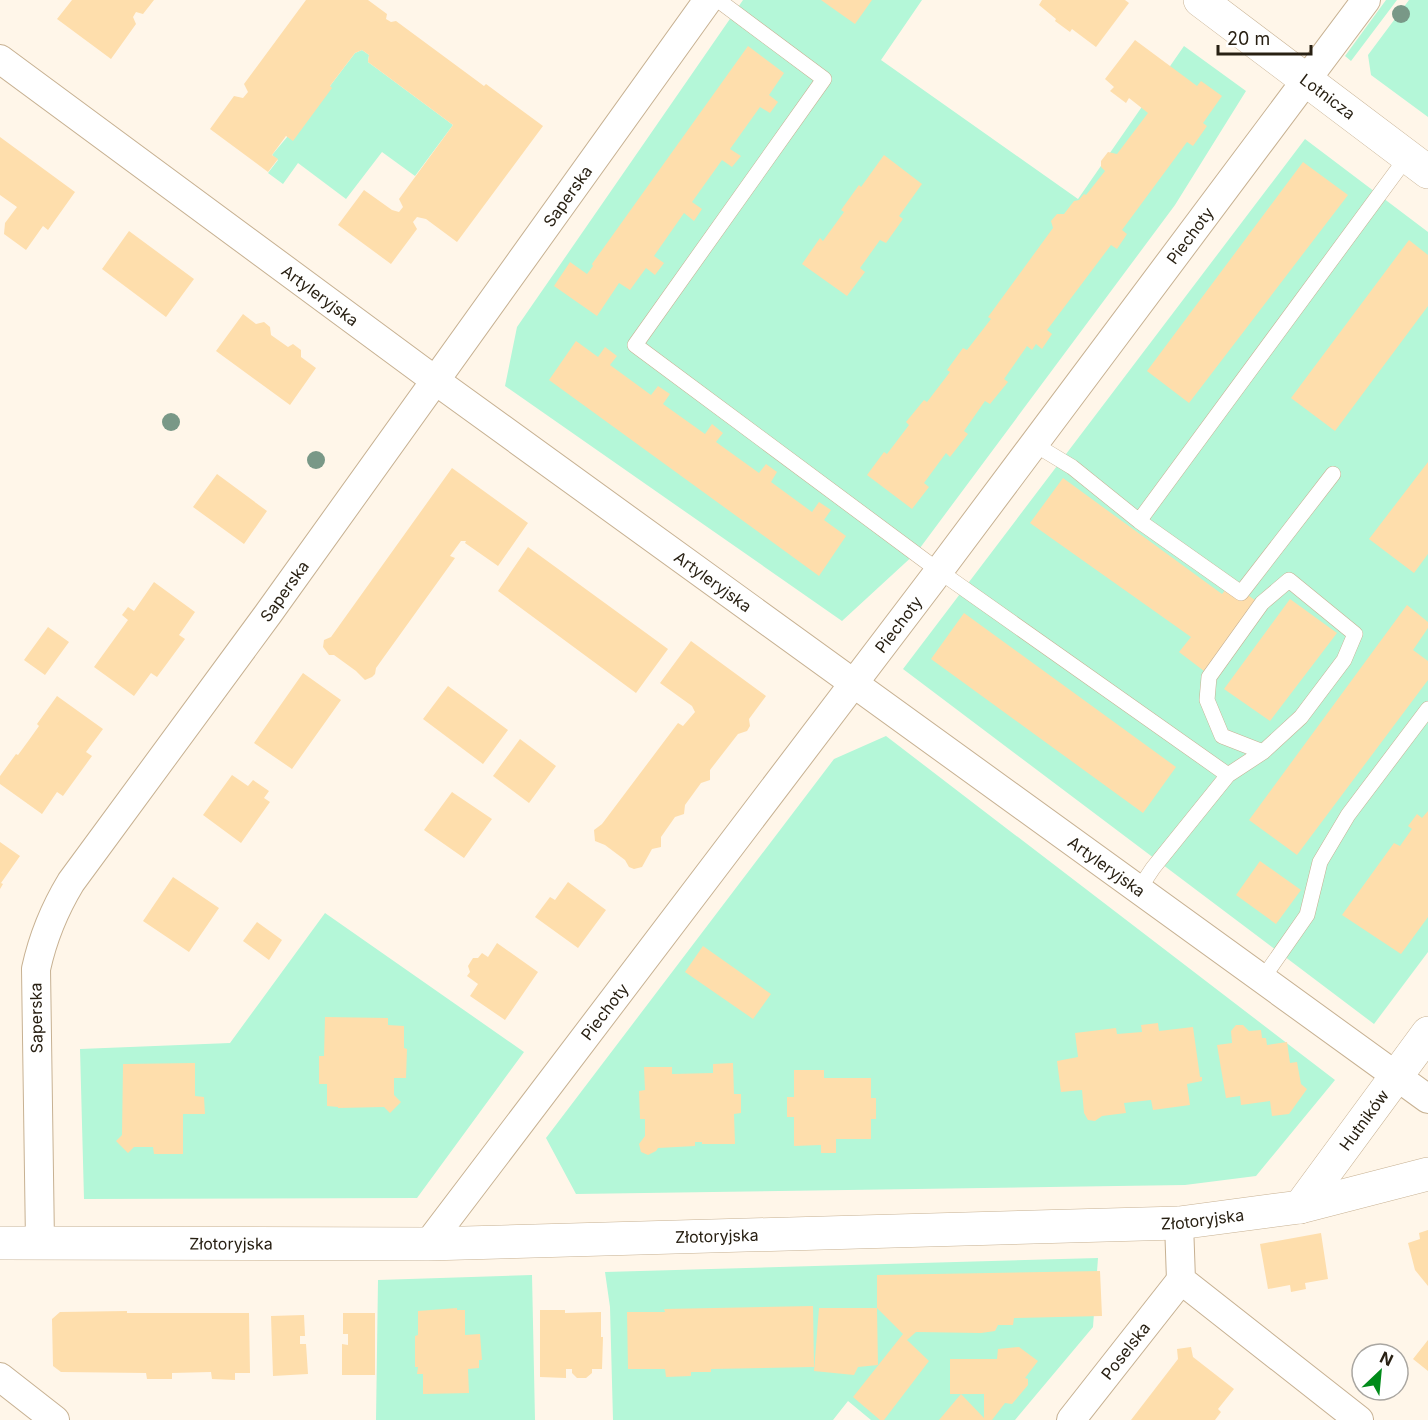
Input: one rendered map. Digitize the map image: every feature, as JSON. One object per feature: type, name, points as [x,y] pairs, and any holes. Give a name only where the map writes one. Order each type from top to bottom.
[{"type":"street","name":"Saperska","points":[[40,1242],[36,969],[44,938],[56,908],[71,882],[268,614],[708,0]]},
{"type":"street","name":"Lotnicza","points":[[1200,0],[1418,164]]},
{"type":"street","name":"Piechoty","points":[[428,1244],[939,571],[1366,0]]},
{"type":"street","name":"Artyleryjska","points":[[0,59],[436,381],[855,682],[1428,1099]]},
{"type":"street","name":"Hutników","points":[[1300,1207],[1428,1033]]},
{"type":"street","name":"Złotoryjska","points":[[0,1243],[428,1244],[1179,1223],[1300,1207],[1428,1173]]},
{"type":"street","points":[[1179,1223],[1181,1280],[1359,1420]]},
{"type":"street","name":"Poselska","points":[[1071,1420],[1181,1280]]},
{"type":"street","points":[[1,1381],[55,1420]]},
{"type":"lane","points":[[718,0],[824,79],[635,345],[939,571],[1228,775]]},
{"type":"lane","points":[[1139,521],[1418,164]]},
{"type":"lane","points":[[1034,444],[1072,467],[1139,521],[1241,593],[1333,474]]},
{"type":"lane","points":[[1139,889],[1153,868],[1228,775],[1263,752],[1300,717],[1344,660],[1355,634],[1289,580],[1262,603],[1209,677],[1207,700],[1222,736],[1263,752]]},
{"type":"lane","points":[[1263,978],[1307,915],[1320,862],[1348,815],[1428,709]]},
{"type":"green space","points":[[743,0],[922,0],[881,60],[1078,199],[1184,46],[1246,91],[1175,205],[917,552],[842,621],[505,386],[517,327]]},
{"type":"green space","points":[[1386,0],[1397,0],[1351,61],[1345,56]]},
{"type":"green space","points":[[1409,0],[1428,0],[1428,117],[1371,75],[1368,55]]},
{"type":"green space","points":[[362,50],[369,55],[368,62],[453,125],[415,176],[382,152],[346,199],[298,163],[283,184],[268,173],[278,160],[272,155],[355,53]]},
{"type":"green space","points":[[1305,139],[1428,232],[1428,952],[1374,1024],[903,669]]},
{"type":"green space","points":[[886,736],[1335,1080],[1256,1176],[1185,1185],[576,1194],[546,1138],[834,759]]},
{"type":"green space","points":[[325,913],[524,1052],[417,1198],[84,1199],[80,1049],[230,1043]]},
{"type":"green space","points":[[1098,1258],[1093,1327],[1015,1420],[871,1420],[848,1401],[833,1420],[613,1420],[610,1307],[605,1272]]},
{"type":"green space","points":[[532,1275],[535,1420],[376,1420],[378,1280]]},
{"type":"building","points":[[72,0],[154,0],[143,14],[136,12],[133,17],[136,24],[111,59],[57,19]]},
{"type":"building","points":[[306,0],[368,0],[387,14],[386,19],[391,22],[396,21],[543,126],[457,242],[426,219],[417,217],[413,222],[417,229],[391,264],[338,225],[364,190],[392,210],[399,212],[403,207],[399,199],[453,125],[368,62],[369,55],[362,50],[355,53],[293,141],[286,136],[272,155],[278,159],[268,172],[210,129],[234,96],[243,98],[248,92],[244,84]]},
{"type":"building","points":[[821,0],[872,0],[855,24]]},
{"type":"building","points":[[1042,0],[1125,0],[1129,3],[1096,47],[1072,29],[1070,32],[1055,21],[1056,19],[1039,5]]},
{"type":"building","points":[[1135,40],[1197,86],[1201,81],[1222,96],[1203,123],[1207,126],[1193,146],[1187,142],[1122,230],[1127,234],[1117,249],[1111,245],[1047,330],[1052,334],[1042,349],[1036,344],[1032,350],[1027,346],[1004,379],[1008,382],[990,404],[985,401],[964,431],[968,434],[950,457],[946,453],[924,483],[929,487],[912,509],[867,475],[884,452],[887,454],[909,425],[906,422],[924,400],[927,402],[950,372],[947,370],[963,348],[967,350],[991,319],[988,317],[1053,228],[1051,221],[1057,214],[1064,214],[1074,201],[1086,195],[1105,171],[1101,167],[1101,161],[1108,152],[1117,154],[1148,113],[1129,98],[1126,103],[1110,91],[1114,87],[1105,79]]},
{"type":"building","points":[[748,46],[784,73],[769,95],[778,102],[770,113],[760,107],[730,149],[741,156],[732,167],[722,160],[692,202],[702,209],[694,221],[684,213],[654,256],[664,263],[655,275],[646,268],[630,290],[619,283],[597,316],[554,286],[570,262],[587,274]]},
{"type":"building","points":[[0,137],[75,192],[48,230],[43,226],[26,250],[4,234],[5,223],[17,207],[0,195]]},
{"type":"building","points":[[884,155],[922,184],[899,216],[903,219],[886,243],[880,240],[860,268],[865,272],[847,296],[802,264],[820,238],[823,241],[844,212],[841,210]]},
{"type":"building","points":[[1303,162],[1348,195],[1189,403],[1147,371]]},
{"type":"building","points":[[129,231],[194,279],[166,317],[102,269]]},
{"type":"building","points":[[1409,240],[1428,255],[1428,306],[1335,431],[1291,398]]},
{"type":"building","points":[[243,314],[256,324],[264,322],[270,327],[271,335],[288,347],[293,344],[301,350],[301,357],[316,368],[290,405],[216,351]]},
{"type":"building","points":[[576,341],[598,357],[605,347],[617,356],[610,365],[651,395],[658,386],[670,394],[663,404],[705,434],[712,424],[723,433],[716,442],[759,473],[766,464],[777,472],[771,482],[812,512],[819,502],[831,510],[824,520],[846,536],[819,576],[549,380]]},
{"type":"building","points":[[1428,462],[1428,554],[1414,573],[1369,539]]},
{"type":"building","points":[[452,468],[528,523],[498,566],[465,543],[466,541],[461,541],[450,556],[455,558],[376,668],[375,674],[365,680],[334,655],[329,655],[323,647],[324,640],[331,637]]},
{"type":"building","points":[[217,474],[267,511],[244,544],[193,507]]},
{"type":"building","points":[[1063,478],[1222,594],[1231,583],[1259,603],[1208,674],[1179,652],[1191,637],[1030,523]]},
{"type":"building","points":[[528,547],[668,649],[636,693],[498,591]]},
{"type":"building","points":[[154,582],[195,612],[179,635],[185,639],[157,677],[151,673],[134,696],[94,667],[128,620],[122,615],[128,607],[134,611]]},
{"type":"building","points":[[1290,599],[1337,633],[1270,721],[1224,689]]},
{"type":"building","points":[[1407,605],[1428,622],[1428,628],[1413,650],[1428,661],[1428,680],[1297,855],[1249,820]]},
{"type":"building","points":[[964,613],[1176,767],[1143,813],[931,659]]},
{"type":"building","points":[[48,627],[69,642],[45,675],[24,660]]},
{"type":"building","points":[[691,641],[766,696],[749,719],[750,726],[747,731],[738,734],[710,770],[710,780],[701,783],[685,805],[684,814],[675,817],[661,837],[661,847],[652,849],[642,867],[634,869],[605,845],[595,841],[594,830],[602,824],[678,723],[683,726],[695,712],[692,706],[660,683]]},
{"type":"building","points":[[303,673],[341,700],[292,769],[254,743]]},
{"type":"building","points":[[448,686],[508,730],[483,764],[423,719]]},
{"type":"building","points":[[57,696],[103,729],[86,752],[92,756],[63,796],[57,792],[42,814],[0,784],[0,776],[39,726],[37,724]]},
{"type":"building","points":[[520,739],[556,766],[529,803],[493,776]]},
{"type":"building","points":[[232,775],[248,786],[253,780],[269,791],[264,798],[270,802],[241,843],[203,815]]},
{"type":"building","points":[[452,792],[492,819],[464,858],[424,830]]},
{"type":"building","points":[[1428,811],[1428,917],[1401,954],[1342,915],[1394,843],[1400,846],[1412,829],[1408,826],[1417,814],[1422,818]]},
{"type":"building","points":[[0,842],[20,856],[1,883],[3,884],[0,889]]},
{"type":"building","points":[[1260,861],[1301,890],[1276,924],[1236,895]]},
{"type":"building","points":[[173,877],[219,908],[189,952],[143,921]]},
{"type":"building","points":[[568,882],[606,910],[578,948],[535,917],[550,897],[555,900]]},
{"type":"building","points":[[257,922],[282,940],[269,960],[243,941]]},
{"type":"building","points":[[497,943],[538,972],[505,1020],[470,996],[478,984],[467,976],[470,972],[468,966],[473,958],[478,958],[482,953],[488,957]]},
{"type":"building","points":[[703,946],[771,994],[753,1019],[685,972]]},
{"type":"building","points":[[325,1017],[388,1018],[388,1025],[404,1026],[404,1048],[407,1049],[406,1078],[394,1078],[394,1095],[401,1102],[390,1113],[384,1107],[338,1108],[327,1106],[327,1084],[319,1084],[319,1056],[324,1056]]},
{"type":"building","points":[[1158,1023],[1159,1031],[1193,1027],[1202,1081],[1187,1084],[1190,1105],[1153,1110],[1151,1100],[1124,1103],[1126,1113],[1102,1116],[1095,1121],[1088,1120],[1084,1113],[1082,1090],[1061,1092],[1057,1061],[1078,1057],[1075,1033],[1116,1028],[1117,1034],[1142,1032],[1141,1025]]},
{"type":"building","points":[[1236,1025],[1243,1025],[1249,1031],[1261,1030],[1262,1038],[1266,1038],[1267,1045],[1287,1042],[1290,1063],[1297,1062],[1301,1084],[1307,1089],[1289,1114],[1272,1116],[1270,1101],[1241,1105],[1240,1096],[1226,1098],[1217,1045],[1232,1043],[1231,1031]]},
{"type":"building","points":[[195,1063],[195,1096],[204,1097],[205,1114],[183,1114],[183,1154],[154,1154],[153,1147],[134,1147],[128,1153],[116,1141],[122,1135],[123,1064]]},
{"type":"building","points":[[733,1063],[734,1094],[741,1094],[741,1113],[734,1114],[735,1144],[695,1142],[695,1146],[658,1148],[648,1155],[641,1152],[639,1144],[645,1136],[645,1119],[640,1119],[639,1091],[645,1090],[644,1067],[672,1067],[672,1074],[713,1073],[713,1064]]},
{"type":"building","points":[[794,1070],[824,1070],[824,1078],[871,1078],[871,1098],[876,1098],[876,1119],[871,1119],[871,1139],[836,1139],[836,1153],[821,1153],[821,1145],[794,1146],[794,1117],[787,1117],[787,1097],[794,1097]]},
{"type":"building","points":[[1428,1230],[1428,1286],[1415,1270],[1408,1243],[1420,1239],[1419,1233]]},
{"type":"building","points":[[1321,1233],[1328,1279],[1305,1283],[1306,1289],[1291,1292],[1290,1285],[1268,1289],[1260,1244]]},
{"type":"building","points":[[1100,1271],[1102,1316],[1014,1318],[1013,1325],[998,1325],[995,1331],[981,1333],[916,1332],[907,1340],[929,1361],[884,1420],[880,1420],[853,1397],[903,1334],[877,1308],[877,1275]]},
{"type":"building","points":[[813,1306],[814,1367],[711,1369],[711,1372],[691,1372],[691,1376],[666,1377],[665,1369],[628,1369],[627,1312],[665,1312],[664,1309]]},
{"type":"building","points":[[457,1308],[457,1310],[465,1310],[465,1335],[480,1334],[482,1360],[479,1360],[479,1368],[468,1369],[469,1393],[423,1394],[423,1374],[417,1374],[418,1367],[415,1367],[418,1311]]},
{"type":"building","points":[[819,1308],[877,1308],[878,1365],[858,1367],[854,1375],[814,1371]]},
{"type":"building","points":[[540,1310],[565,1310],[565,1313],[601,1312],[602,1369],[592,1369],[592,1373],[586,1378],[577,1378],[572,1373],[572,1369],[566,1369],[566,1378],[540,1377]]},
{"type":"building","points":[[127,1311],[127,1313],[249,1313],[250,1373],[235,1373],[235,1380],[212,1379],[211,1372],[172,1373],[172,1379],[147,1379],[146,1373],[61,1372],[53,1366],[52,1319],[60,1312]]},
{"type":"building","points":[[343,1313],[375,1313],[375,1375],[342,1375],[342,1344],[348,1345],[348,1334],[343,1334]]},
{"type":"building","points":[[304,1315],[305,1336],[300,1336],[300,1344],[306,1344],[308,1374],[273,1376],[271,1316]]},
{"type":"building","points":[[1428,1340],[1428,1371],[1413,1359]]},
{"type":"building","points":[[1019,1347],[1038,1361],[1025,1378],[1028,1379],[1028,1385],[1012,1404],[1005,1403],[992,1420],[939,1420],[961,1394],[950,1394],[950,1359],[997,1359],[998,1349]],"holes":[[[961,1394],[984,1394],[984,1418]]]},
{"type":"building","points":[[1191,1347],[1193,1357],[1234,1389],[1218,1409],[1221,1412],[1215,1420],[1131,1420],[1178,1359],[1177,1349]]}]
